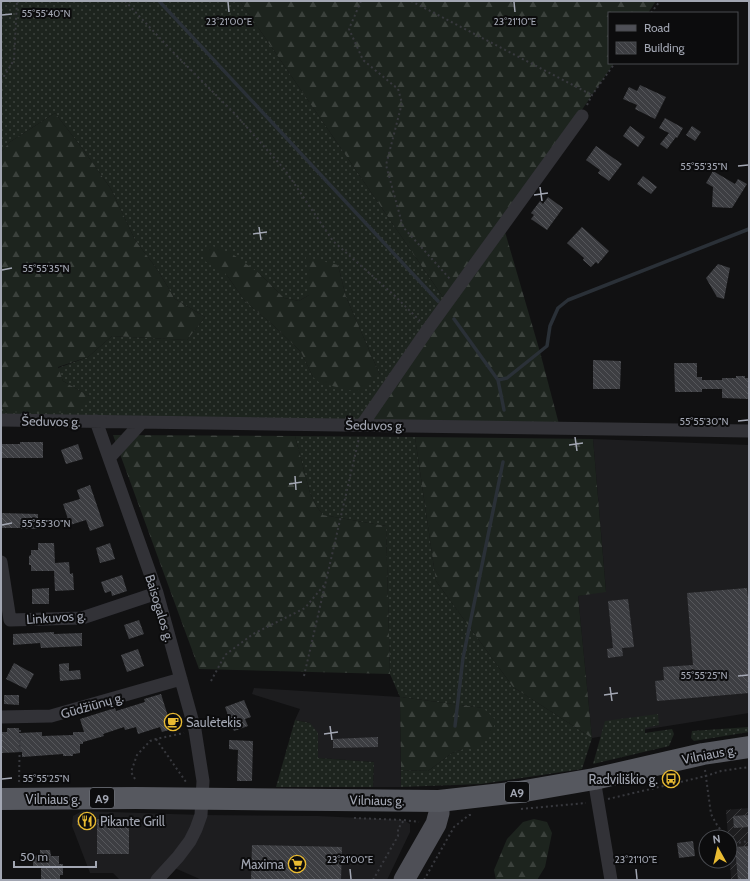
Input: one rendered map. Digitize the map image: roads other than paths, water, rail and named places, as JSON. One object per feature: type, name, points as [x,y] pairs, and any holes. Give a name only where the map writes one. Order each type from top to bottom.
[{"type":"highway","name":"Vilniaus g.","points":[[1,799],[136,798],[439,801],[519,792],[594,779],[703,754],[749,747]]},
{"type":"main road","points":[[404,880],[436,824],[439,813],[439,801]]},
{"type":"street","points":[[362,425],[428,329],[582,116]]},
{"type":"street","name":"Šeduvos g.","points":[[1,420],[749,431]]},
{"type":"street","name":"Baisogalos g.","points":[[96,421],[157,593],[195,730],[203,781],[201,815],[196,829],[190,841],[178,857],[157,880]]},
{"type":"street","points":[[109,458],[142,422]]},
{"type":"street","name":"Linkuvos g.","points":[[1,562],[10,620],[82,618],[157,593]]},
{"type":"street","name":"Gūdžiūnų g.","points":[[1,717],[51,716],[181,679]]},
{"type":"street","points":[[594,779],[611,880]]},
{"type":"waterway","points":[[159,1],[438,301]]},
{"type":"waterway","points":[[498,380],[507,378],[547,346],[550,326],[558,308],[568,300],[749,229]]},
{"type":"waterway","points":[[454,319],[498,380],[504,410]]},
{"type":"waterway","points":[[455,726],[463,658],[503,462]]},
{"type":"place","name":"Saulėtekis","points":[[173,722]]},
{"type":"place","name":"Radviliškio g.","points":[[671,779]]},
{"type":"place","name":"Pikante Grill","points":[[87,821]]},
{"type":"place","name":"Maxima","points":[[297,864]]}]
